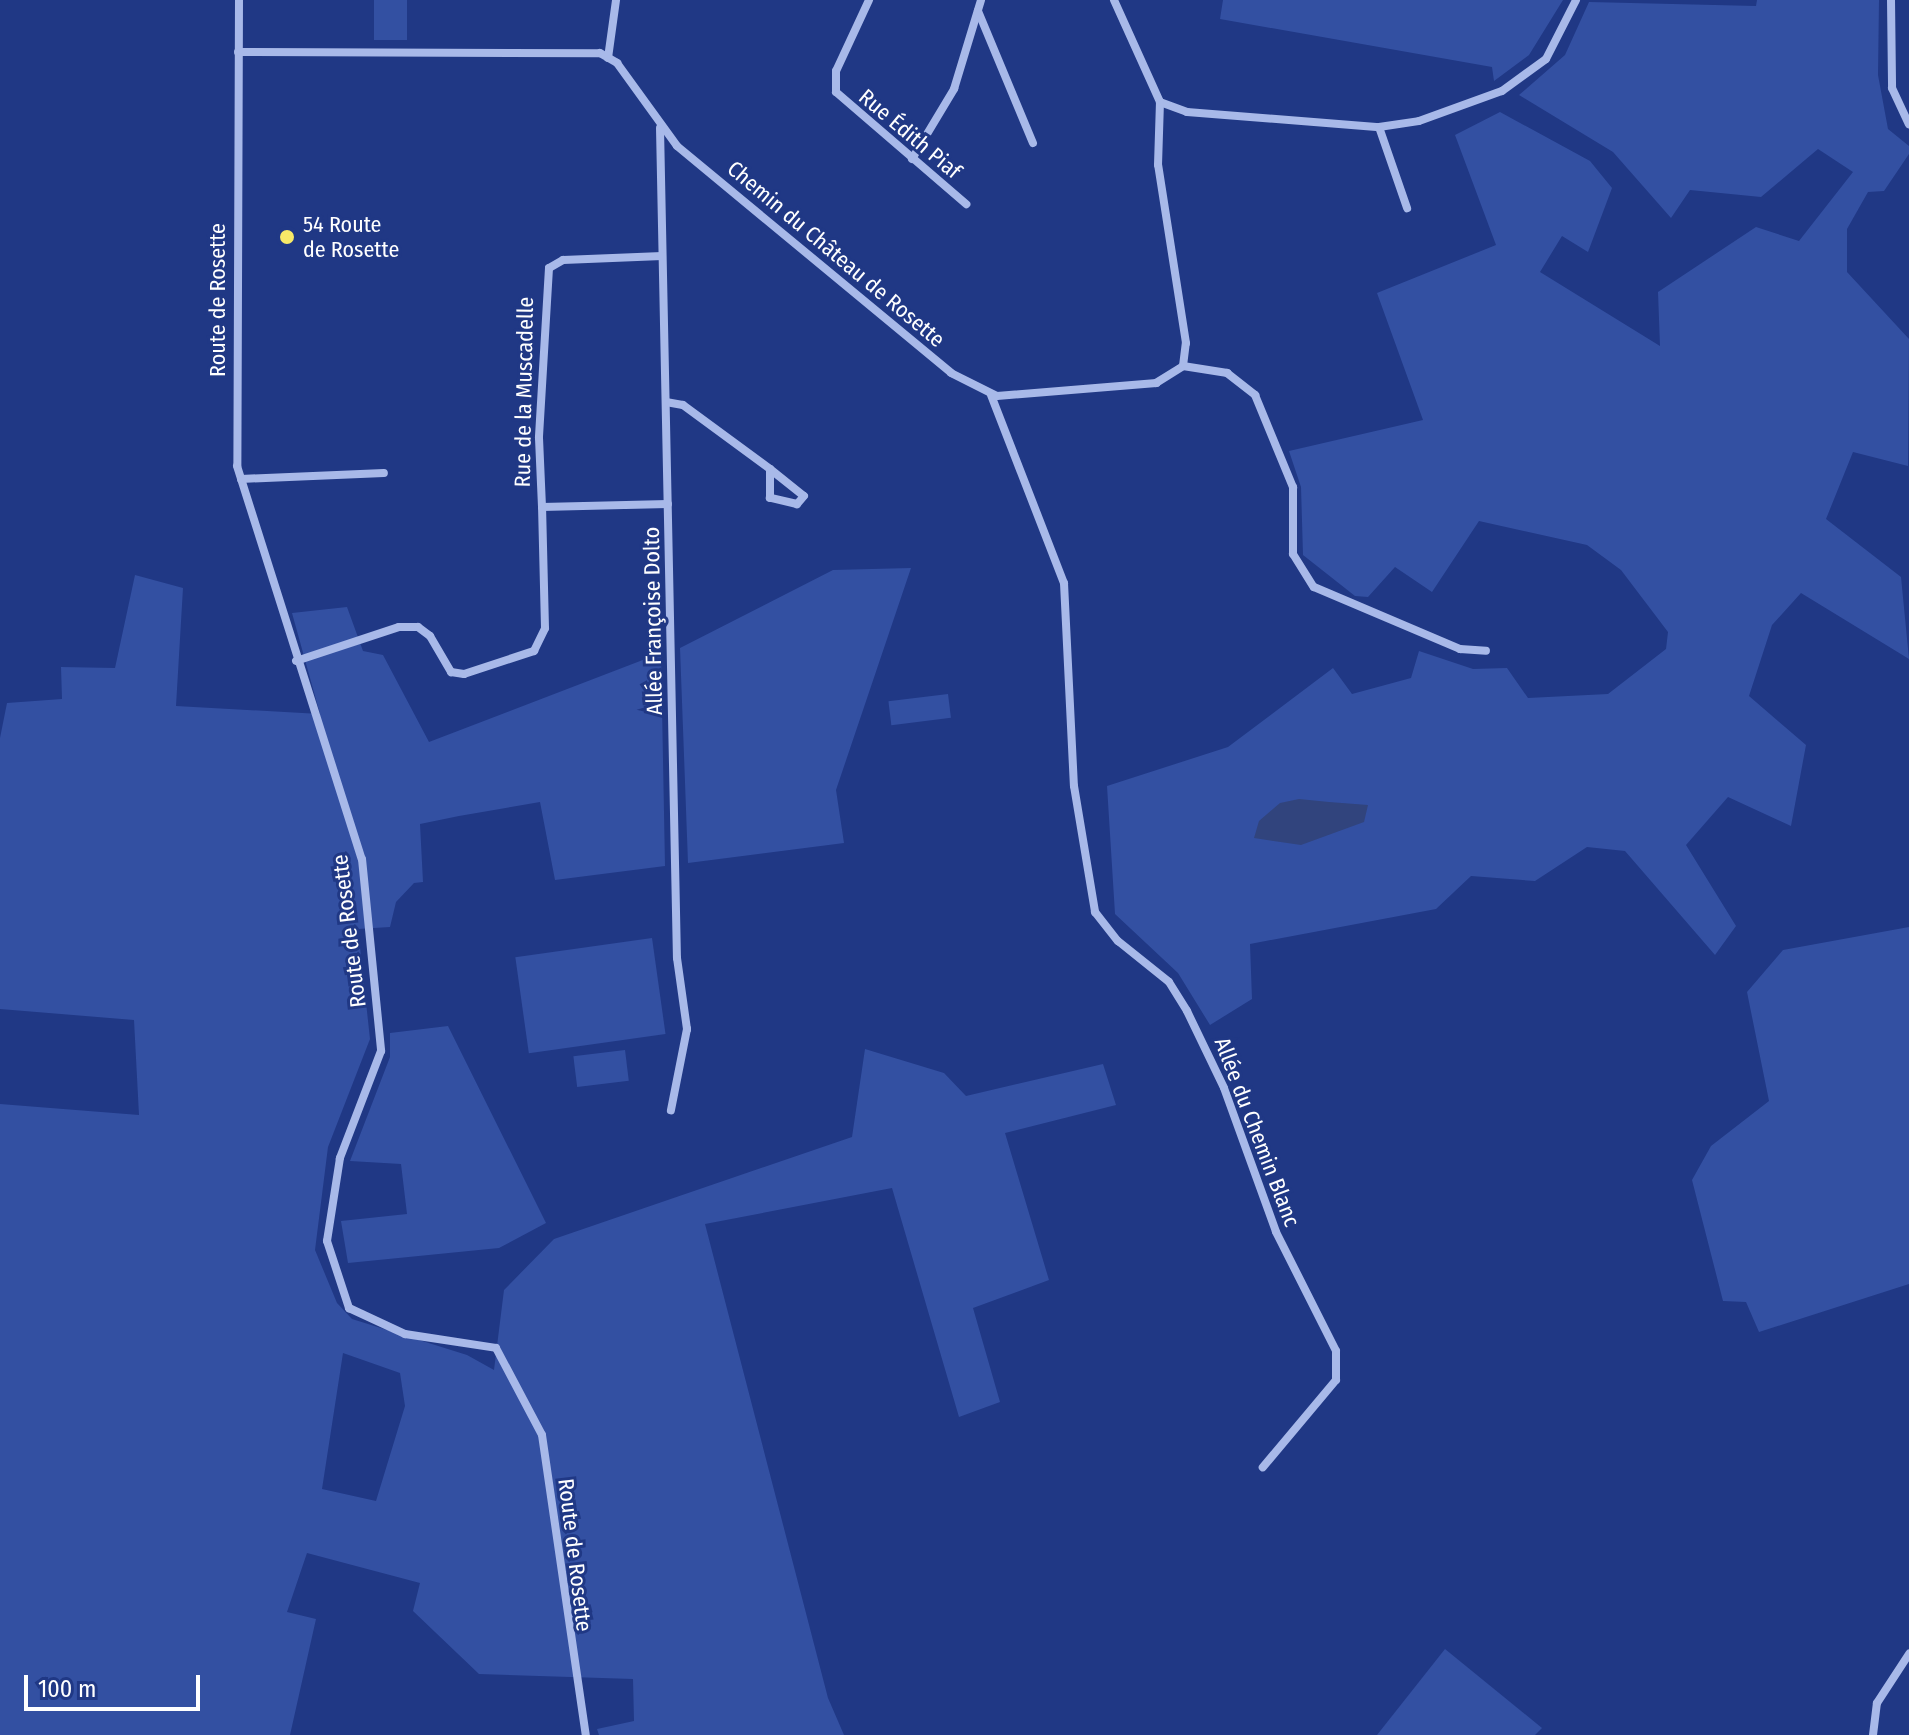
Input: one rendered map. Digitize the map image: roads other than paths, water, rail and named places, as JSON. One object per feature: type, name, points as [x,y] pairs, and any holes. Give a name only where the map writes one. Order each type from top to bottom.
[{"type":"street","name":"Route de Rosette","points":[[239,0],[241,479],[296,661],[362,859],[381,1051],[340,1158],[327,1241],[349,1308],[405,1334],[496,1348],[529,1410],[542,1435],[586,1735]]},
{"type":"street","points":[[238,52],[575,50],[608,58],[616,0]]},
{"type":"street","name":"Rue Édith Piaf","points":[[869,0],[833,83],[841,101],[966,204]]},
{"type":"street","points":[[912,159],[954,89],[981,0]]},
{"type":"street","points":[[991,395],[1142,386],[1168,379],[1183,366],[1186,343],[1158,165],[1160,102],[1114,0]]},
{"type":"street","points":[[1160,102],[1187,112],[1379,127],[1419,121],[1502,91],[1546,59],[1576,0]]},
{"type":"street","points":[[1891,0],[1892,88],[1909,124]]},
{"type":"street","points":[[978,11],[1033,143]]},
{"type":"street","name":"Chemin du Château de Rosette","points":[[608,58],[660,128],[902,333],[991,395]]},
{"type":"street","points":[[1379,127],[1407,208]]},
{"type":"street","name":"Allée Françoise Dolto","points":[[660,128],[677,958],[687,1029],[671,1110]]},
{"type":"street","name":"Rue de la Muscadelle","points":[[662,256],[563,260],[545,274],[542,507],[668,504]]},
{"type":"street","points":[[1183,366],[1227,373],[1255,395],[1293,487],[1293,554],[1314,587],[1460,649],[1486,651]]},
{"type":"street","name":"Allée du Chemin Blanc","points":[[991,395],[1064,583],[1074,786],[1095,912],[1118,941],[1169,982],[1187,1011],[1224,1088],[1276,1232],[1336,1351],[1336,1380],[1263,1467]]},
{"type":"street","points":[[666,402],[683,405],[770,469],[804,496],[797,504],[770,498],[770,469]]},
{"type":"street","points":[[241,479],[384,473]]},
{"type":"street","points":[[296,661],[399,627],[418,627],[430,636],[451,672],[464,674],[534,651],[545,628],[542,507]]},
{"type":"street","points":[[1873,1735],[1877,1703],[1909,1654]]},
{"type":"place","name":"54 Route de Rosette","points":[[287,237]]}]
